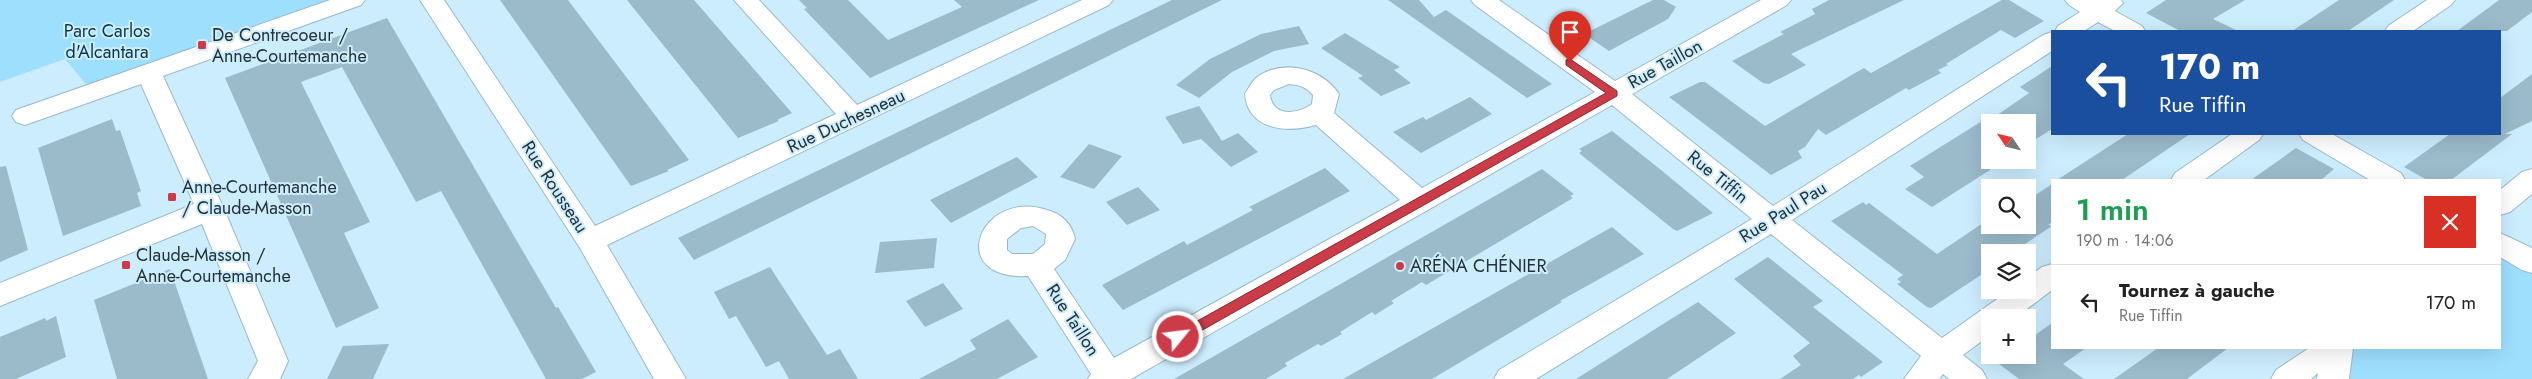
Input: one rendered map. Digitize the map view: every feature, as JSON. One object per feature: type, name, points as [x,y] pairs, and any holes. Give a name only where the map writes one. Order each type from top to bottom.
[{"type":"street","points":[[25,116],[352,0]]},
{"type":"street","name":"Rue Rousseau","points":[[432,0],[590,242],[670,379]]},
{"type":"street","points":[[746,0],[853,117]]},
{"type":"street","name":"Rue Duchesneau","points":[[590,242],[1101,0]]},
{"type":"street","name":"Rue Tiffin","points":[[1483,0],[1614,93],[1971,379]]},
{"type":"street","name":"Rue Taillon","points":[[1036,265],[1106,378],[1779,0]]},
{"type":"street","points":[[2077,0],[2107,6],[2132,30]]},
{"type":"street","points":[[2398,30],[2443,0]]},
{"type":"street","points":[[2069,30],[2107,6]]},
{"type":"street","name":"Rue Paul Pau","points":[[1510,379],[1772,220],[2051,41]]},
{"type":"street","points":[[150,73],[210,208],[273,361],[264,379]]},
{"type":"street","points":[[1319,114],[1420,202]]},
{"type":"street","points":[[2186,179],[2249,135]]},
{"type":"street","points":[[2314,135],[2389,179]]},
{"type":"street","points":[[2501,203],[2532,179]]},
{"type":"street","points":[[0,295],[210,208]]},
{"type":"street","points":[[2501,244],[2532,262]]},
{"type":"street","points":[[2004,309],[2051,276]]},
{"type":"street","points":[[1920,379],[1941,355],[1981,325]]},
{"type":"street","points":[[2286,379],[2330,349]]},
{"type":"street","points":[[2333,379],[2338,349]]},
{"type":"green space","name":"Parc Carlos d'Alcantara","points":[[0,0],[352,0],[90,89],[65,59],[0,82]]},
{"type":"green space","points":[[2501,246],[2532,266],[2532,379],[2333,379],[2338,349],[2501,349]]},
{"type":"building","points":[[500,0],[568,0],[689,160],[667,170],[669,171],[631,186]]},
{"type":"building","points":[[627,0],[694,0],[792,113],[777,120],[779,121],[738,138]]},
{"type":"building","points":[[799,0],[848,0],[888,40],[962,7],[954,0],[1039,0],[870,78],[804,9],[807,8]]},
{"type":"building","points":[[1172,0],[1222,0],[694,260],[678,238]]},
{"type":"building","points":[[1388,0],[1419,0],[1434,17],[1446,10],[1552,84],[1527,98]]},
{"type":"building","points":[[1653,0],[1664,0],[1676,7],[1668,19],[1609,51],[1584,34]]},
{"type":"building","points":[[1829,0],[1904,0],[1791,54],[1806,65],[1769,84],[1763,83],[1732,61],[1784,34],[1780,32],[1815,14],[1812,9]]},
{"type":"building","points":[[2002,0],[2009,0],[2044,21],[2015,38],[2001,30],[1946,64],[1948,65],[1938,70],[1941,73],[1909,90],[1906,88],[1826,135],[1818,129],[1805,147],[1798,151],[1802,158],[1771,175],[1669,97],[1700,82],[1705,82],[1765,126],[1864,68],[1871,73]]},
{"type":"building","points":[[2166,0],[2245,0],[2213,19],[2236,30],[2178,30],[2146,13]]},
{"type":"building","points":[[2339,0],[2394,0],[2349,30],[2294,30]]},
{"type":"building","points":[[2499,0],[2532,0],[2532,12],[2507,31],[2458,30]]},
{"type":"building","points":[[387,18],[556,308],[558,307],[596,372],[582,379],[546,379],[441,191],[416,202],[342,67],[301,82],[370,222],[344,233],[379,308],[336,328],[225,78]]},
{"type":"building","points":[[1299,26],[1309,44],[1274,51],[1232,72],[1199,98],[1176,85],[1210,59],[1261,34]]},
{"type":"building","points":[[1345,33],[1400,67],[1394,70],[1411,83],[1381,96],[1358,78],[1363,76],[1321,48]]},
{"type":"building","points":[[2051,67],[2051,130],[2036,139],[2036,114],[1999,114],[2029,93],[2020,87]]},
{"type":"building","points":[[2532,74],[2532,121],[2505,134],[2512,134],[2452,179],[2425,179],[2404,167],[2449,135],[2501,135],[2501,97]]},
{"type":"building","points":[[1470,97],[1492,114],[1421,153],[1393,132],[1423,117],[1426,120]]},
{"type":"building","points":[[1199,106],[1222,141],[1238,133],[1258,152],[1231,167],[1201,139],[1183,144],[1165,117]]},
{"type":"building","points":[[112,119],[116,131],[120,130],[141,191],[137,193],[141,206],[63,236],[38,148]]},
{"type":"building","points":[[1981,122],[1981,169],[1990,170],[1932,207],[1905,189],[1924,177],[1910,166]]},
{"type":"building","points":[[1612,131],[1713,213],[1677,231],[1579,153],[1582,151],[1579,149]]},
{"type":"building","points":[[2126,135],[2189,135],[2123,179],[2059,179]]},
{"type":"building","points":[[1089,144],[1122,156],[1094,189],[1060,177]]},
{"type":"building","points":[[2296,148],[2334,169],[2322,179],[2252,179]]},
{"type":"building","points":[[1017,157],[1038,177],[951,223],[930,200]]},
{"type":"building","points":[[6,166],[28,250],[0,262],[0,167]]},
{"type":"building","points":[[1325,168],[1350,191],[1123,310],[1102,285],[1184,241],[1187,245],[1253,210],[1249,207]]},
{"type":"building","points":[[1542,169],[1574,194],[1570,196],[1573,198],[1426,285],[1422,282],[1391,301],[1394,303],[1375,315],[1372,312],[1340,332],[1342,334],[1321,346],[1318,344],[1285,363],[1287,366],[1266,379],[1174,379]]},
{"type":"building","points":[[2051,185],[2051,223],[2048,225],[2051,227],[2025,244],[1981,244],[1981,275],[1931,308],[1897,284],[1901,282],[1897,279],[1903,275],[1831,221],[1863,202],[1866,205],[1869,203],[1937,254],[1980,225],[1981,234],[2036,234],[2036,195]]},
{"type":"building","points":[[1138,187],[1160,210],[1127,225],[1106,202]]},
{"type":"building","points":[[1612,227],[1644,254],[1560,301],[1562,302],[1432,379],[1343,379]]},
{"type":"building","points":[[937,238],[934,268],[875,273],[880,242]]},
{"type":"building","points":[[1768,257],[1823,301],[1813,307],[1883,362],[1861,377],[1859,375],[1853,379],[1780,379],[1801,365],[1793,356],[1810,343],[1734,279]]},
{"type":"building","points":[[770,267],[827,355],[840,349],[858,379],[789,379],[779,361],[766,367],[736,316],[729,319],[714,292]]},
{"type":"building","points":[[170,269],[208,379],[117,379],[94,300]]},
{"type":"building","points":[[943,283],[963,309],[925,327],[906,301]]},
{"type":"building","points":[[1698,302],[1736,333],[1667,379],[1576,379]]},
{"type":"building","points":[[56,316],[66,357],[16,379],[0,379],[0,337],[45,318],[46,321]]},
{"type":"building","points":[[1008,319],[1038,357],[997,379],[919,379],[976,349],[970,340]]},
{"type":"building","points":[[2051,324],[2051,349],[2085,349],[2063,364],[2084,379],[2019,379],[1999,364],[2036,364],[2036,334]]},
{"type":"building","points":[[389,344],[373,379],[327,379],[343,346]]},
{"type":"building","points":[[2157,349],[2227,349],[2187,379],[2114,379]]},
{"type":"place","name":"De Contrecoeur / Anne-Courtemanche","points":[[202,45]]},
{"type":"place","name":"Anne-Courtemanche / Claude-Masson","points":[[172,197]]},
{"type":"place","name":"Claude-Masson / Anne-Courtemanche","points":[[126,265]]},
{"type":"place","name":"ARÉNA CHÉNIER","points":[[1400,266]]},
{"type":"route","points":[[1178,337],[1614,93],[1570,62]]}]
